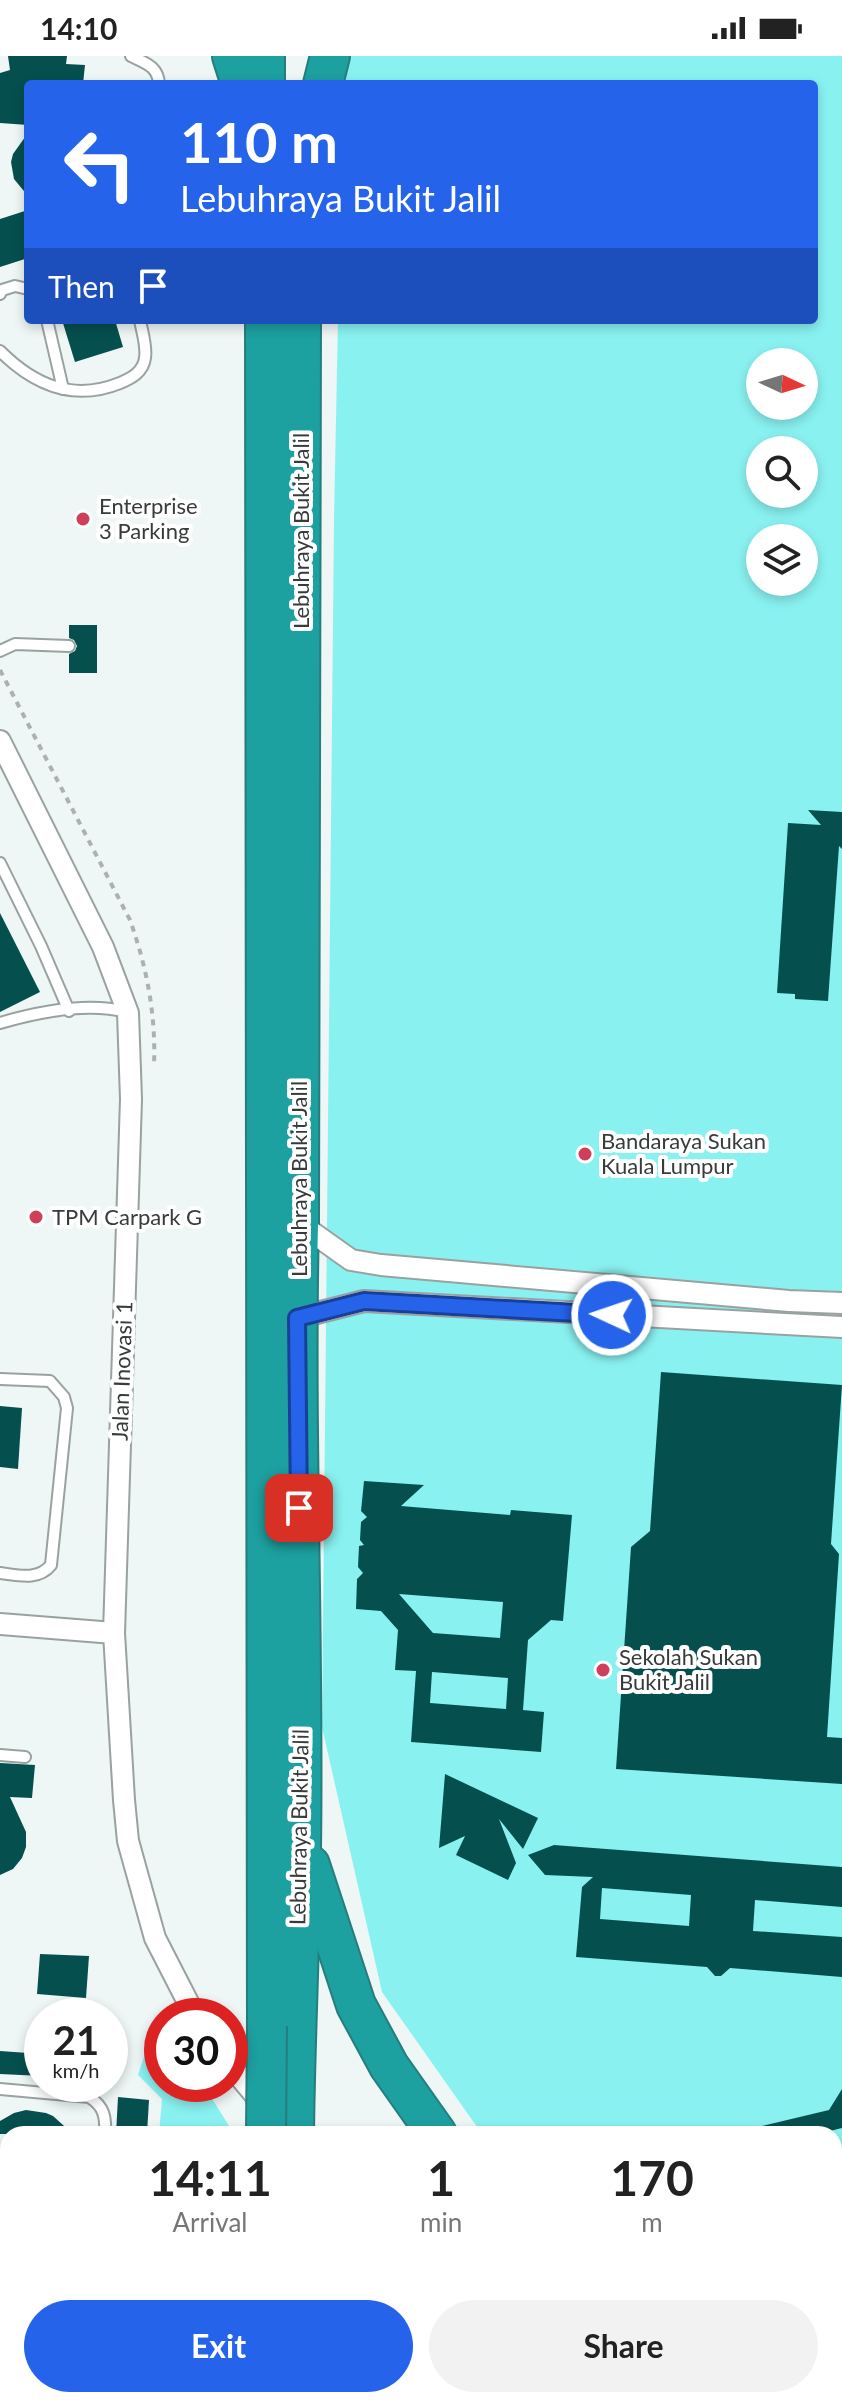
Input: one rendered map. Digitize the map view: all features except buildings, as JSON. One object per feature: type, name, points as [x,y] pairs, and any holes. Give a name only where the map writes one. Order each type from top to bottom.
[{"type":"highway","points":[[232,56],[240,80]]},
{"type":"highway","points":[[265,56],[265,80]]},
{"type":"highway","points":[[301,56],[301,80]]},
{"type":"highway","points":[[324,80],[330,56]]},
{"type":"highway","name":"Lebuhraya Bukit Jalil","points":[[265,324],[281,2027],[293,2126]]},
{"type":"highway","name":"Lebuhraya Bukit Jalil","points":[[267,2126],[301,1849],[297,1318],[301,324]]},
{"type":"highway","points":[[301,1849],[310,1867],[356,2005],[389,2066],[431,2126]]},
{"type":"street","name":"Jalan Inovasi 1","points":[[0,741],[6,766],[103,947],[128,1013],[131,1099],[114,1633],[128,1841],[155,1938],[186,1998]]},
{"type":"street","points":[[299,1223],[351,1260],[381,1265],[842,1303]]},
{"type":"street","points":[[297,1318],[364,1301],[842,1327]]},
{"type":"street","points":[[0,1624],[114,1633]]},
{"type":"street","points":[[248,2086],[281,2126]]},
{"type":"lane","points":[[131,56],[152,66],[158,80]]},
{"type":"lane","points":[[0,294],[2,290],[15,286],[24,288]]},
{"type":"lane","points":[[48,324],[63,389]]},
{"type":"lane","points":[[0,351],[38,381],[63,389],[90,391],[107,388],[138,373],[145,360],[140,324]]},
{"type":"lane","points":[[0,651],[15,644],[69,646]]},
{"type":"lane","points":[[0,863],[69,1011]]},
{"type":"lane","points":[[0,1023],[42,1011],[106,1007],[128,1013]]},
{"type":"lane","points":[[612,1315],[614,1285]]},
{"type":"lane","points":[[0,1379],[50,1381],[64,1397],[67,1408],[51,1565],[45,1572],[33,1576],[0,1573]]},
{"type":"lane","points":[[0,1755],[25,1757]]},
{"type":"lane","points":[[0,2089],[89,2097],[104,2111],[105,2126]]},
{"type":"path","points":[[0,670],[130,920],[143,956],[155,1030],[154,1065]]},
{"type":"shaded area","name":"Bandaraya Sukan Kuala Lumpur","points":[[345,56],[842,56],[842,2126],[476,2126],[382,1992],[322,1727],[338,324],[818,324],[818,80],[343,80]]},
{"type":"shaded area","points":[[144,2057],[144,2081],[138,2075]]},
{"type":"shaded area","points":[[162,2102],[214,2102],[229,2126],[160,2126]]},
{"type":"place","name":"Enterprise 3 Parking","points":[[83,519]]},
{"type":"place","name":"Bandaraya Sukan Kuala Lumpur","points":[[585,1154]]},
{"type":"place","name":"TPM Carpark G","points":[[36,1217]]},
{"type":"place","name":"Sekolah Sukan Bukit Jalil","points":[[603,1670]]},
{"type":"route","points":[[299,1508],[297,1318],[364,1301],[612,1315]]}]
